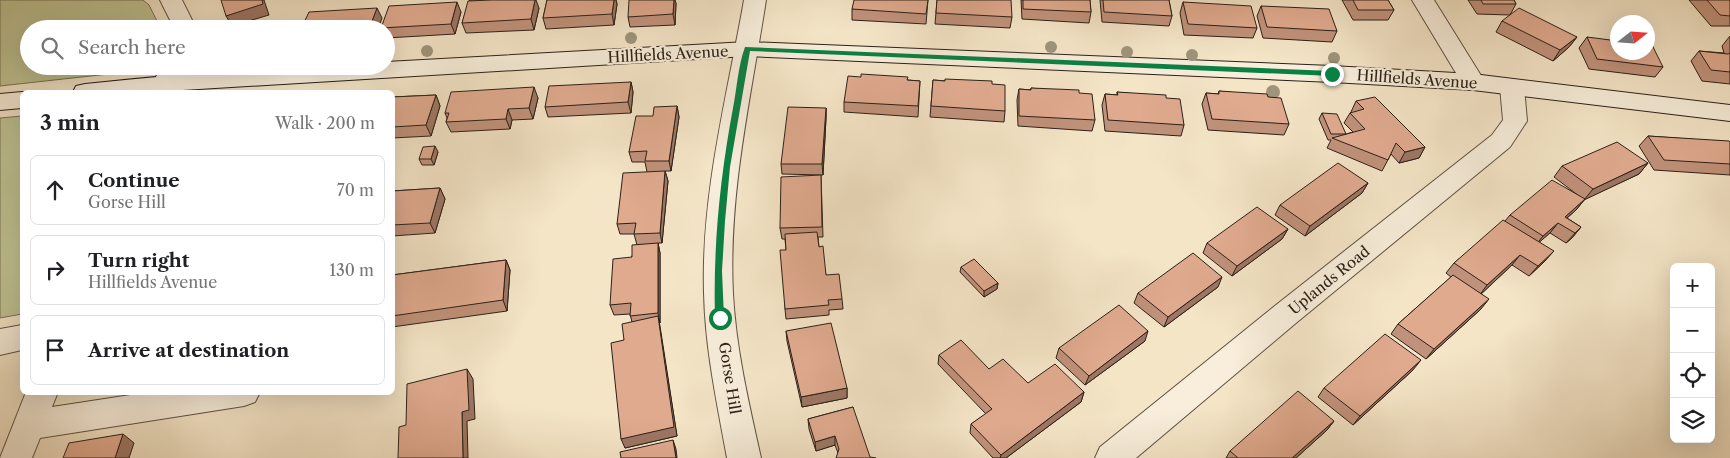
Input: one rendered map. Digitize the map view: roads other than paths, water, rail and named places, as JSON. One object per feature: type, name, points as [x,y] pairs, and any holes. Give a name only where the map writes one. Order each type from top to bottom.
[{"type":"street","points":[[171,0],[181,20]]},
{"type":"street","name":"Gorse Hill","points":[[744,458],[720,318],[718,271],[726,167],[755,0]]},
{"type":"street","points":[[1423,0],[1473,82]]},
{"type":"street","name":"Hillfields Avenue","points":[[395,68],[747,49],[1332,74],[1473,82],[1730,114]]},
{"type":"street","name":"Hillfields Avenue","points":[[100,90],[166,81],[275,75]]},
{"type":"street","name":"Uplands Road","points":[[1112,458],[1286,314],[1501,142],[1515,121],[1512,86]]},
{"type":"street","points":[[0,102],[20,100]]},
{"type":"street","points":[[0,342],[20,338]]},
{"type":"street","points":[[15,458],[41,395]]},
{"type":"street","points":[[29,425],[224,395]]}]
